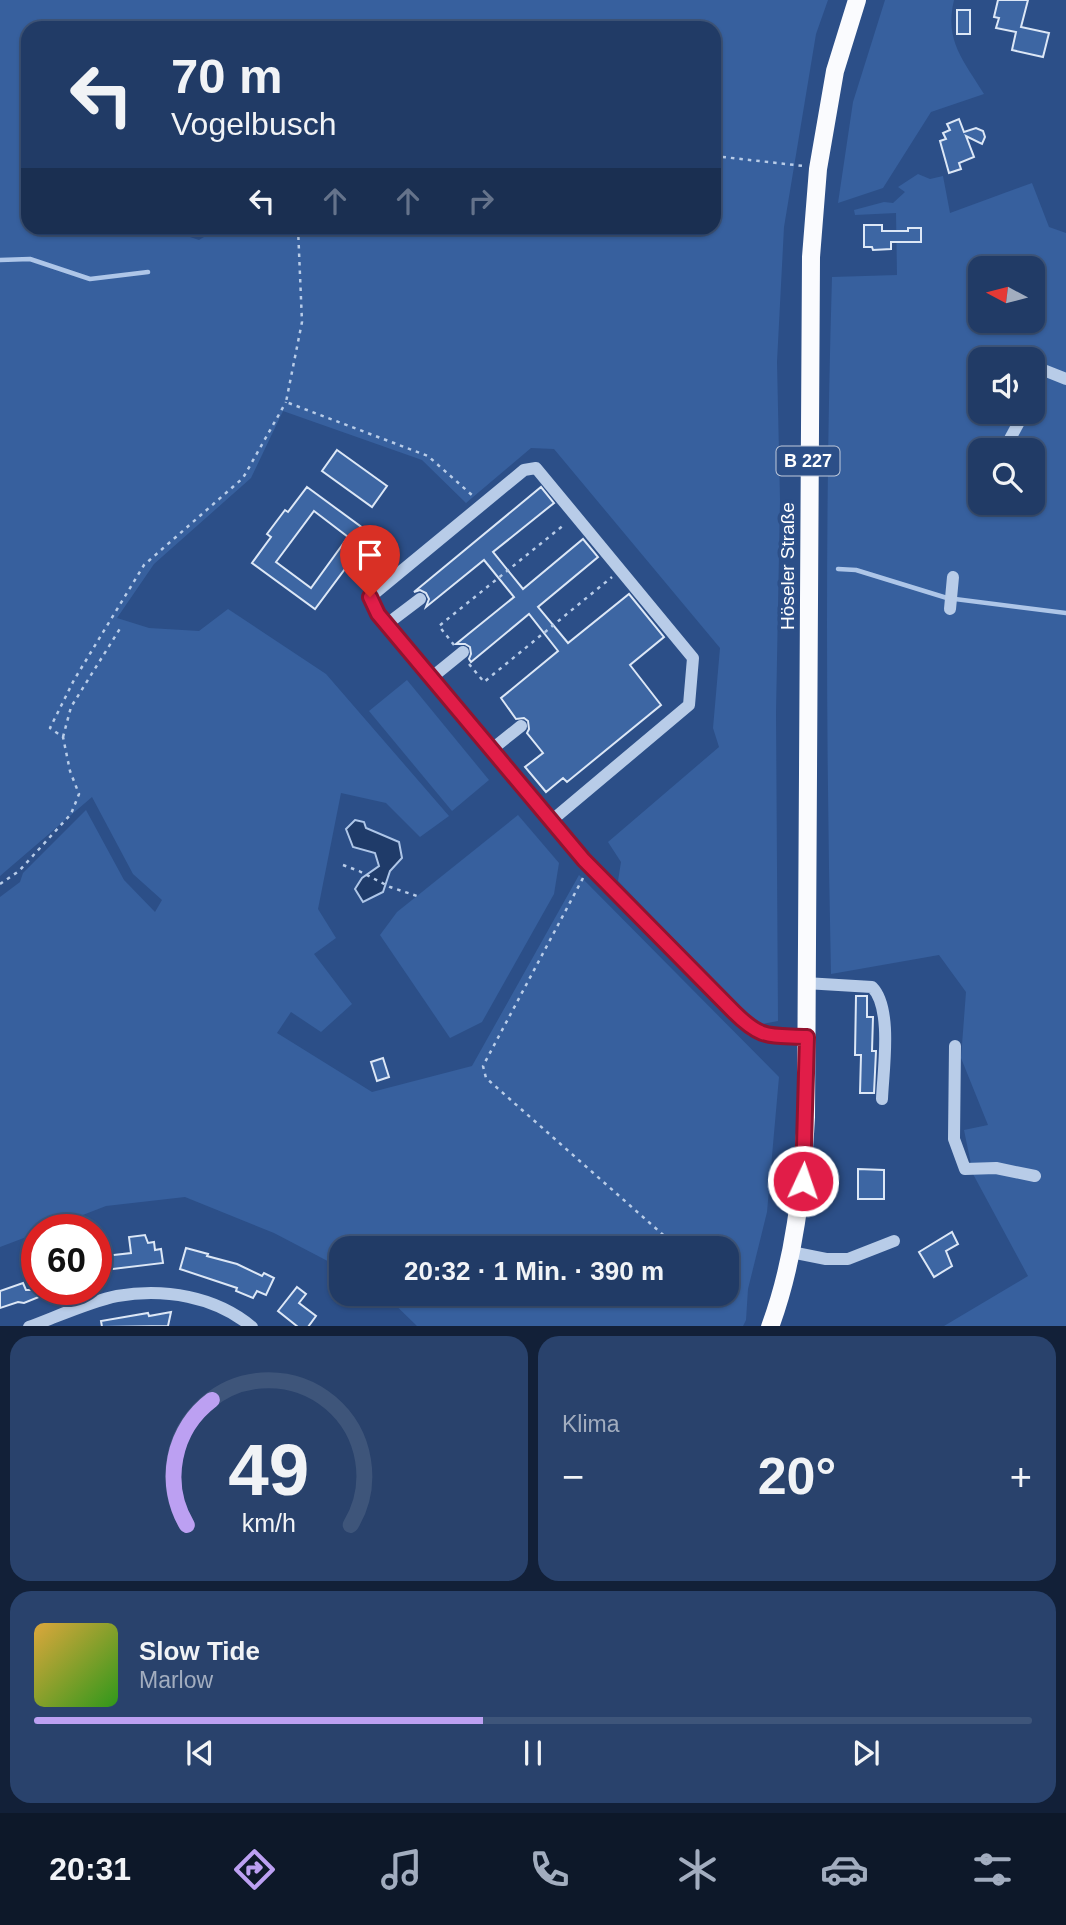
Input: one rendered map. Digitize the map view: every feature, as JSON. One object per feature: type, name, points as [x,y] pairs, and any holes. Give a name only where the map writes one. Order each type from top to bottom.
[{"type":"main road","name":"Höseler Straße","points":[[805,983],[808,323],[811,257],[818,169],[835,71],[857,0]]},
{"type":"main road","name":"B 227","points":[[770,1326],[791,1252],[803,1181],[807,1037],[805,983]]},
{"type":"street","points":[[1045,372],[1066,379]]},
{"type":"street","points":[[551,821],[688,705],[693,657],[536,468],[524,470],[370,597],[378,614],[491,750],[589,866],[752,1030],[765,1034],[807,1037]]},
{"type":"street","points":[[950,609],[953,577]]},
{"type":"street","points":[[387,624],[420,599]]},
{"type":"street","points":[[431,678],[462,652]]},
{"type":"street","points":[[491,750],[521,726]]},
{"type":"street","points":[[805,983],[872,987],[879,994],[885,1016],[883,1099]]},
{"type":"street","points":[[954,1046],[954,1139],[965,1169],[996,1168],[1035,1176]]},
{"type":"street","points":[[791,1252],[825,1259],[848,1259],[894,1241]]},
{"type":"street","points":[[29,1326],[116,1296],[163,1292],[205,1300],[252,1326]]},
{"type":"path","points":[[721,157],[818,169]]},
{"type":"path","points":[[63,737],[50,728],[74,680],[145,565],[243,478],[286,402],[302,322],[298,235]]},
{"type":"path","points":[[286,402],[428,456],[482,504]]},
{"type":"path","points":[[576,515],[439,626],[484,682],[621,570]]},
{"type":"path","points":[[0,884],[19,871],[71,814],[79,794],[70,771],[63,737],[71,707],[121,627]]},
{"type":"path","points":[[343,865],[359,870],[390,887],[417,896]]},
{"type":"path","points":[[589,866],[483,1066],[486,1078],[664,1236]]},
{"type":"shaded area","points":[[0,0],[828,0],[816,34],[784,227],[777,362],[780,500],[776,713],[778,1021],[757,1025],[618,881],[621,862],[608,842],[719,747],[713,728],[720,648],[554,449],[531,448],[466,503],[422,460],[283,411],[251,478],[154,564],[117,618],[149,628],[199,631],[228,609],[326,674],[449,816],[420,837],[386,803],[341,793],[318,909],[336,938],[314,954],[352,1004],[321,1032],[291,1012],[277,1033],[372,1092],[472,1066],[579,875],[779,1077],[767,1212],[748,1289],[746,1320],[743,1326],[417,1326],[396,1306],[739,1306],[739,1236],[329,1236],[329,1262],[274,1233],[185,1197],[106,1206],[85,1214],[21,1214],[21,1239],[0,1247],[0,897],[20,882],[23,873],[86,810],[124,880],[155,912],[162,900],[133,874],[92,797],[0,876]]},
{"type":"shaded area","points":[[885,0],[954,0],[954,39],[963,61],[984,94],[931,112],[883,188],[838,203],[853,102]]},
{"type":"shaded area","points":[[918,174],[930,179],[943,176],[950,213],[1032,183],[1049,227],[1066,233],[1066,1326],[944,1326],[1028,1276],[973,1174],[964,1130],[988,1125],[961,1058],[966,992],[939,955],[831,974],[827,626],[832,277],[897,275],[896,213],[855,215],[854,210],[884,202],[893,203],[905,192],[898,187]]},
{"type":"shaded area","points":[[407,680],[489,780],[452,811],[369,711]]},
{"type":"shaded area","points":[[518,815],[559,863],[554,894],[482,1022],[450,1038],[380,935],[397,912]]},
{"type":"shaded area","points":[[355,820],[364,822],[366,828],[399,842],[402,858],[390,871],[383,892],[363,902],[355,889],[362,878],[379,866],[375,853],[353,847],[346,829]]},
{"type":"building","points":[[998,0],[1028,0],[1021,27],[1049,33],[1043,57],[1012,50],[1016,32],[996,28],[999,18],[994,17]]},
{"type":"building","points":[[957,10],[970,10],[970,34],[957,34]]},
{"type":"building","points":[[959,119],[964,132],[976,128],[983,131],[985,137],[982,144],[966,136],[974,157],[959,163],[961,169],[949,173],[940,141],[946,139],[943,133],[950,130],[947,124]]},
{"type":"building","points":[[864,225],[882,225],[882,231],[921,228],[921,242],[891,242],[891,249],[873,250],[872,247],[864,247]]},
{"type":"building","points":[[337,450],[387,486],[372,507],[322,471]]},
{"type":"building","points":[[307,487],[371,534],[315,609],[252,563],[271,537],[267,534],[285,510],[288,512]],"holes":[[[314,511],[348,537],[311,588],[276,562]]]},
{"type":"building","points":[[541,487],[554,503],[493,552],[523,589],[583,539],[598,557],[538,607],[568,643],[629,594],[664,637],[630,665],[661,705],[567,782],[563,778],[546,792],[525,767],[543,753],[527,733],[528,721],[524,718],[516,719],[501,698],[558,651],[529,614],[471,662],[470,647],[456,644],[514,597],[484,560],[426,607],[429,599],[426,593],[420,590],[414,592]]},
{"type":"building","points":[[856,996],[867,996],[867,1017],[873,1017],[872,1051],[876,1051],[874,1093],[860,1093],[861,1055],[855,1055]]},
{"type":"building","points":[[383,1058],[389,1077],[377,1081],[371,1062]]},
{"type":"building","points":[[858,1169],[884,1170],[884,1199],[858,1199]]},
{"type":"building","points":[[952,1232],[958,1244],[946,1251],[952,1266],[934,1277],[919,1252]]},
{"type":"building","points":[[145,1235],[148,1243],[154,1242],[155,1250],[161,1249],[163,1263],[112,1269],[112,1255],[131,1253],[129,1237]]},
{"type":"building","points":[[186,1248],[274,1278],[266,1295],[257,1291],[253,1298],[236,1291],[237,1288],[180,1269]]},
{"type":"building","points":[[21,1284],[21,1302],[0,1308],[0,1291]]},
{"type":"building","points":[[297,1287],[306,1294],[299,1303],[316,1316],[309,1326],[297,1326],[278,1311]]},
{"type":"building","points":[[171,1312],[168,1326],[102,1326],[101,1321],[148,1313],[149,1316]]},
{"type":"waterway","points":[[0,260],[30,259],[90,279],[148,272]]},
{"type":"waterway","points":[[838,569],[856,570],[947,598],[1066,613]]},
{"type":"route","points":[[370,597],[378,614],[584,860],[734,1012],[752,1030],[765,1034],[807,1037],[803,1181]]}]
